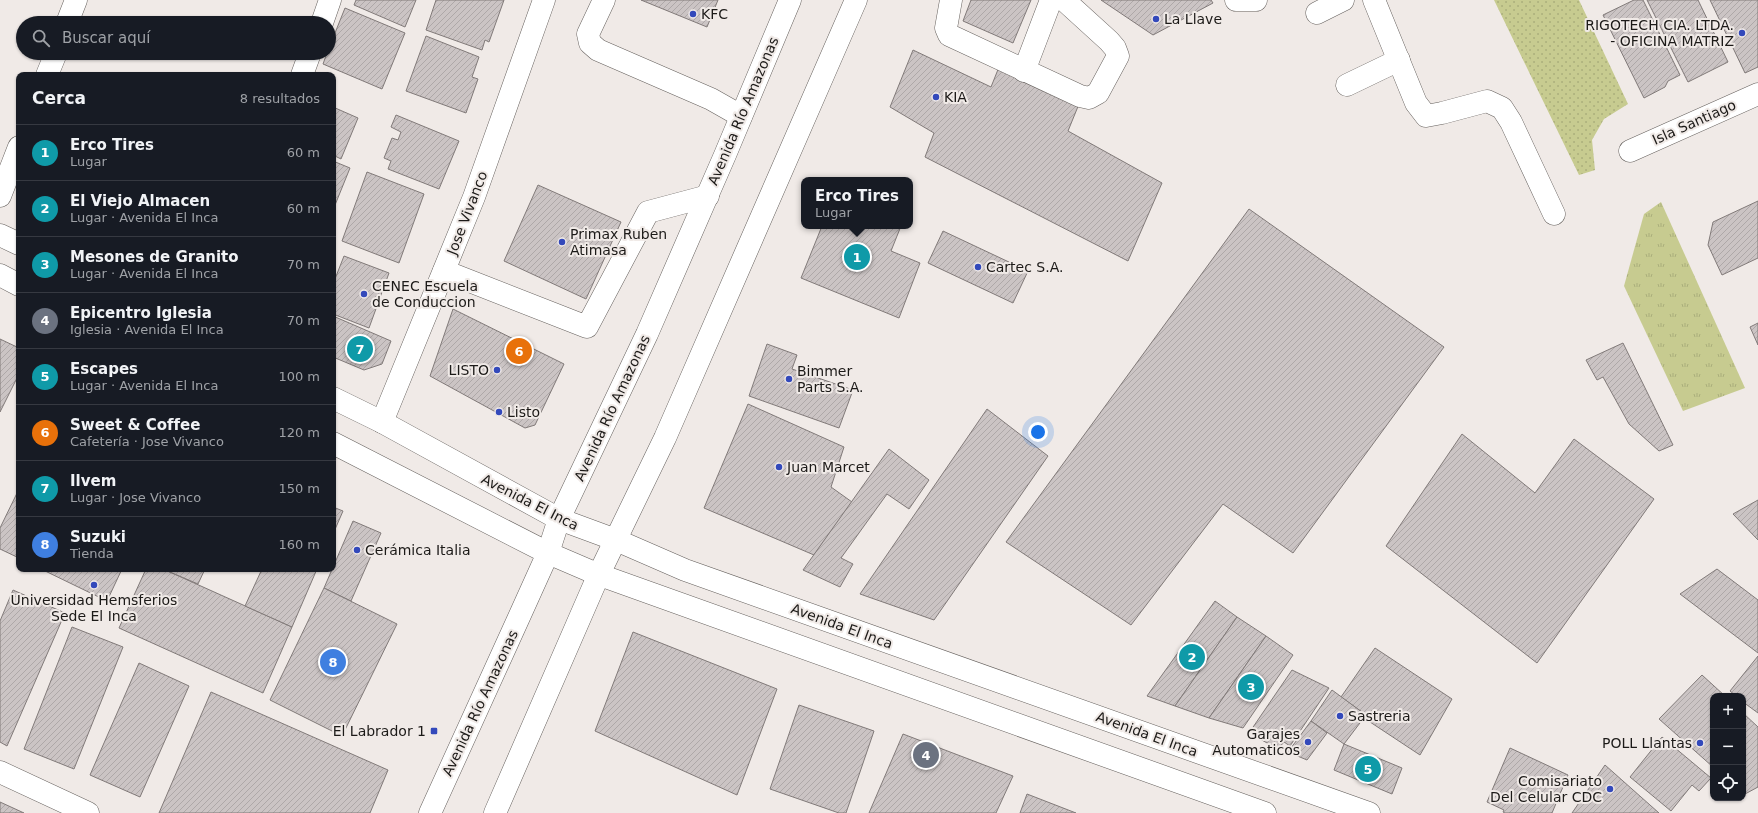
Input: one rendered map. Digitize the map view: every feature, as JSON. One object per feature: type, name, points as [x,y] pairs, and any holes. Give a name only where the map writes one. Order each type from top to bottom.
[{"type":"main road","points":[[70,16],[76,0]]},
{"type":"main road","points":[[324,16],[330,0]]},
{"type":"main road","name":"Jose Vivanco","points":[[382,422],[474,198],[544,0]]},
{"type":"main road","points":[[604,0],[588,34],[590,43],[598,50],[711,99],[741,116]]},
{"type":"main road","name":"Avenida Río Amazonas","points":[[430,813],[548,553],[559,520],[647,334],[708,196],[790,0]]},
{"type":"main road","points":[[495,813],[598,574],[665,438],[856,0]]},
{"type":"main road","points":[[951,0],[946,28],[949,35],[1024,71],[1080,96],[1089,98],[1098,93],[1118,56],[1115,48],[1064,0]]},
{"type":"main road","points":[[1024,71],[1051,0]]},
{"type":"main road","points":[[1236,0],[1256,0]]},
{"type":"main road","points":[[1317,13],[1343,0]]},
{"type":"main road","points":[[1374,0],[1416,103],[1426,116],[1442,114],[1487,100],[1502,108],[1511,122],[1554,214]]},
{"type":"main road","points":[[48,72],[53,60]]},
{"type":"main road","points":[[303,72],[307,60]]},
{"type":"main road","points":[[1347,85],[1399,60]]},
{"type":"main road","name":"Isla Santiago","points":[[1630,151],[1758,94]]},
{"type":"main road","points":[[0,196],[16,155]]},
{"type":"main road","points":[[444,271],[588,327],[648,212],[708,196]]},
{"type":"main road","points":[[0,235],[16,243]]},
{"type":"main road","points":[[0,276],[16,284]]},
{"type":"main road","name":"Avenida El Inca","points":[[336,399],[382,422],[559,520],[616,540],[685,570],[1369,813]]},
{"type":"main road","points":[[336,444],[548,553],[598,574],[1265,813]]},
{"type":"main road","points":[[0,772],[88,813]]},
{"type":"green space","points":[[1494,0],[1579,0],[1628,104],[1604,119],[1592,140],[1595,170],[1579,175]]},
{"type":"green space","points":[[1661,202],[1745,388],[1683,411],[1624,286],[1644,214]]},
{"type":"building","points":[[356,0],[416,0],[405,27],[354,5]]},
{"type":"building","points":[[436,0],[504,0],[489,42],[485,40],[482,50],[426,30]]},
{"type":"building","name":"KFC","points":[[641,0],[718,0],[707,27]]},
{"type":"building","points":[[971,0],[1031,0],[1013,43],[963,21]]},
{"type":"building","name":"La Llave","points":[[1101,0],[1211,0],[1213,3],[1153,35]]},
{"type":"building","points":[[1634,0],[1643,0],[1680,75],[1668,81],[1665,87],[1644,98],[1603,15]]},
{"type":"building","points":[[1647,0],[1698,0],[1728,62],[1688,82]]},
{"type":"building","name":"RIGOTECH CIA. LTDA. - OFICINA MATRIZ","points":[[1710,0],[1758,0],[1758,67],[1745,73]]},
{"type":"building","points":[[345,8],[405,33],[382,89],[323,64],[324,60],[336,60],[336,30]]},
{"type":"building","points":[[426,36],[479,57],[472,77],[478,79],[466,113],[406,91]]},
{"type":"building","points":[[913,50],[991,87],[999,67],[1079,104],[1068,131],[1162,183],[1128,261],[925,157],[934,133],[890,107]]},
{"type":"building","points":[[336,108],[358,118],[341,159],[336,156]]},
{"type":"building","points":[[396,115],[459,141],[439,189],[388,169],[391,161],[384,158],[392,138],[398,140],[401,132],[391,127]]},
{"type":"building","points":[[336,162],[350,168],[336,203]]},
{"type":"building","points":[[367,172],[424,194],[399,263],[342,241]]},
{"type":"building","name":"Primax Ruben Atimasa","points":[[538,185],[621,222],[586,299],[504,261]]},
{"type":"building","points":[[1758,201],[1758,258],[1722,275],[1708,245],[1713,222]]},
{"type":"building","points":[[1249,209],[1444,347],[1293,553],[1223,504],[1131,625],[1006,542]]},
{"type":"building","points":[[821,229],[900,229],[891,251],[920,263],[899,318],[801,278]]},
{"type":"building","name":"Cartec S.A.","points":[[943,231],[1028,271],[1013,303],[928,263]]},
{"type":"building","points":[[344,256],[389,273],[369,328],[336,315],[336,276]]},
{"type":"building","name":"LISTO","points":[[453,309],[564,364],[535,425],[525,428],[430,376]]},
{"type":"building","points":[[336,317],[391,341],[382,364],[364,370],[336,358]]},
{"type":"building","points":[[1758,323],[1758,345],[1750,327]]},
{"type":"building","points":[[0,339],[16,347],[16,380],[0,412]]},
{"type":"building","points":[[1623,343],[1673,445],[1659,451],[1629,424],[1603,377],[1597,380],[1586,360]]},
{"type":"building","name":"Bimmer Parts S.A.","points":[[767,344],[797,355],[792,369],[853,390],[839,428],[749,396]]},
{"type":"building","name":"Juan Marcet","points":[[748,404],[844,447],[831,487],[852,502],[814,555],[704,508]]},
{"type":"building","points":[[987,409],[1048,456],[934,620],[860,594]]},
{"type":"building","points":[[1462,434],[1535,493],[1574,439],[1654,499],[1537,663],[1386,546]]},
{"type":"building","points":[[889,449],[929,480],[909,509],[887,494],[841,558],[853,564],[840,587],[803,570]]},
{"type":"building","name":"Universidad Hemsferios Sede El Inca","points":[[16,495],[16,557],[0,549],[0,528]]},
{"type":"building","points":[[1758,500],[1758,540],[1733,514]]},
{"type":"building","points":[[336,508],[343,511],[336,527]]},
{"type":"building","name":"Cerámica Italia","points":[[353,521],[381,533],[351,601],[324,588],[331,572],[336,572],[336,560]]},
{"type":"building","points":[[1717,569],[1758,600],[1758,653],[1680,594]]},
{"type":"building","name":"Universidad Hemsferios Sede El Inca","points":[[47,572],[121,572],[107,601]]},
{"type":"building","points":[[145,572],[170,572],[292,627],[263,693],[119,628]]},
{"type":"building","points":[[170,572],[204,572],[198,584]]},
{"type":"building","points":[[261,572],[316,572],[292,627],[245,606]]},
{"type":"building","points":[[324,588],[397,624],[342,736],[270,700]]},
{"type":"building","points":[[13,590],[65,613],[7,746],[0,742],[0,621]]},
{"type":"building","points":[[1215,601],[1237,617],[1175,706],[1147,696]]},
{"type":"building","points":[[1237,617],[1266,636],[1209,718],[1175,706]]},
{"type":"building","points":[[72,627],[123,647],[74,769],[24,749]]},
{"type":"building","points":[[633,632],[777,689],[737,795],[595,731]]},
{"type":"building","points":[[1266,636],[1293,655],[1243,728],[1209,718]]},
{"type":"building","points":[[1375,648],[1452,699],[1420,755],[1364,718],[1366,715],[1341,697]]},
{"type":"building","points":[[1758,656],[1758,713],[1746,704],[1746,693],[1732,693],[1730,691]]},
{"type":"building","points":[[139,663],[189,686],[140,797],[90,775]]},
{"type":"building","points":[[1292,670],[1329,688],[1290,746],[1284,742],[1278,749],[1249,733]]},
{"type":"building","name":"POLL Llantas","points":[[1702,675],[1722,693],[1710,693],[1710,764],[1659,719]]},
{"type":"building","name":"Sastreria","points":[[1332,690],[1366,715],[1344,744],[1311,721]]},
{"type":"building","points":[[211,692],[388,770],[370,813],[159,813]]},
{"type":"building","points":[[799,705],[874,731],[846,813],[839,813],[770,789]]},
{"type":"building","points":[[1746,716],[1758,727],[1758,787],[1746,793]]},
{"type":"building","name":"Garajes Automaticos","points":[[1311,721],[1327,733],[1307,760],[1288,752]]},
{"type":"building","points":[[903,734],[1013,776],[996,813],[869,813]]},
{"type":"building","points":[[1662,737],[1710,777],[1710,779],[1699,791],[1692,785],[1671,811],[1630,777]]},
{"type":"building","points":[[1344,744],[1402,768],[1392,794],[1334,770]]},
{"type":"building","points":[[1510,748],[1568,775],[1552,813],[1505,813],[1503,812],[1504,810],[1487,802]]},
{"type":"building","name":"Comisariato Del Celular CDC","points":[[1605,765],[1659,813],[1572,813]]},
{"type":"building","points":[[1027,794],[1076,813],[1020,813]]},
{"type":"building","points":[[0,802],[24,813],[0,813]]},
{"type":"place","name":"KFC","points":[[693,14]]},
{"type":"place","name":"La Llave","points":[[1156,19]]},
{"type":"place","name":"RIGOTECH CIA. LTDA. - OFICINA MATRIZ","points":[[1742,33]]},
{"type":"place","name":"KIA","points":[[936,97]]},
{"type":"place","name":"Primax Ruben Atimasa","points":[[562,242]]},
{"type":"place","name":"Erco Tires","points":[[857,257]]},
{"type":"place","name":"Cartec S.A.","points":[[978,267]]},
{"type":"place","name":"CENEC Escuela de Conduccion","points":[[364,294]]},
{"type":"place","name":"Ilvem","points":[[360,349]]},
{"type":"place","name":"Sweet & Coffee","points":[[519,351]]},
{"type":"place","name":"LISTO","points":[[497,370]]},
{"type":"place","name":"Bimmer Parts S.A.","points":[[789,379]]},
{"type":"place","name":"Listo","points":[[499,412]]},
{"type":"place","name":"Juan Marcet","points":[[779,467]]},
{"type":"place","name":"Cerámica Italia","points":[[357,550]]},
{"type":"place","name":"Universidad Hemsferios Sede El Inca","points":[[94,585]]},
{"type":"place","name":"El Viejo Almacen","points":[[1192,657]]},
{"type":"place","name":"Suzuki","points":[[333,662]]},
{"type":"place","name":"Mesones de Granito","points":[[1251,687]]},
{"type":"place","name":"Sastreria","points":[[1340,716]]},
{"type":"place","name":"El Labrador 1","points":[[434,731]]},
{"type":"place","name":"Garajes Automaticos","points":[[1308,742]]},
{"type":"place","name":"POLL Llantas","points":[[1700,743]]},
{"type":"place","name":"Epicentro Iglesia","points":[[926,755]]},
{"type":"place","name":"Escapes","points":[[1368,769]]},
{"type":"place","name":"Comisariato Del Celular CDC","points":[[1610,789]]}]
